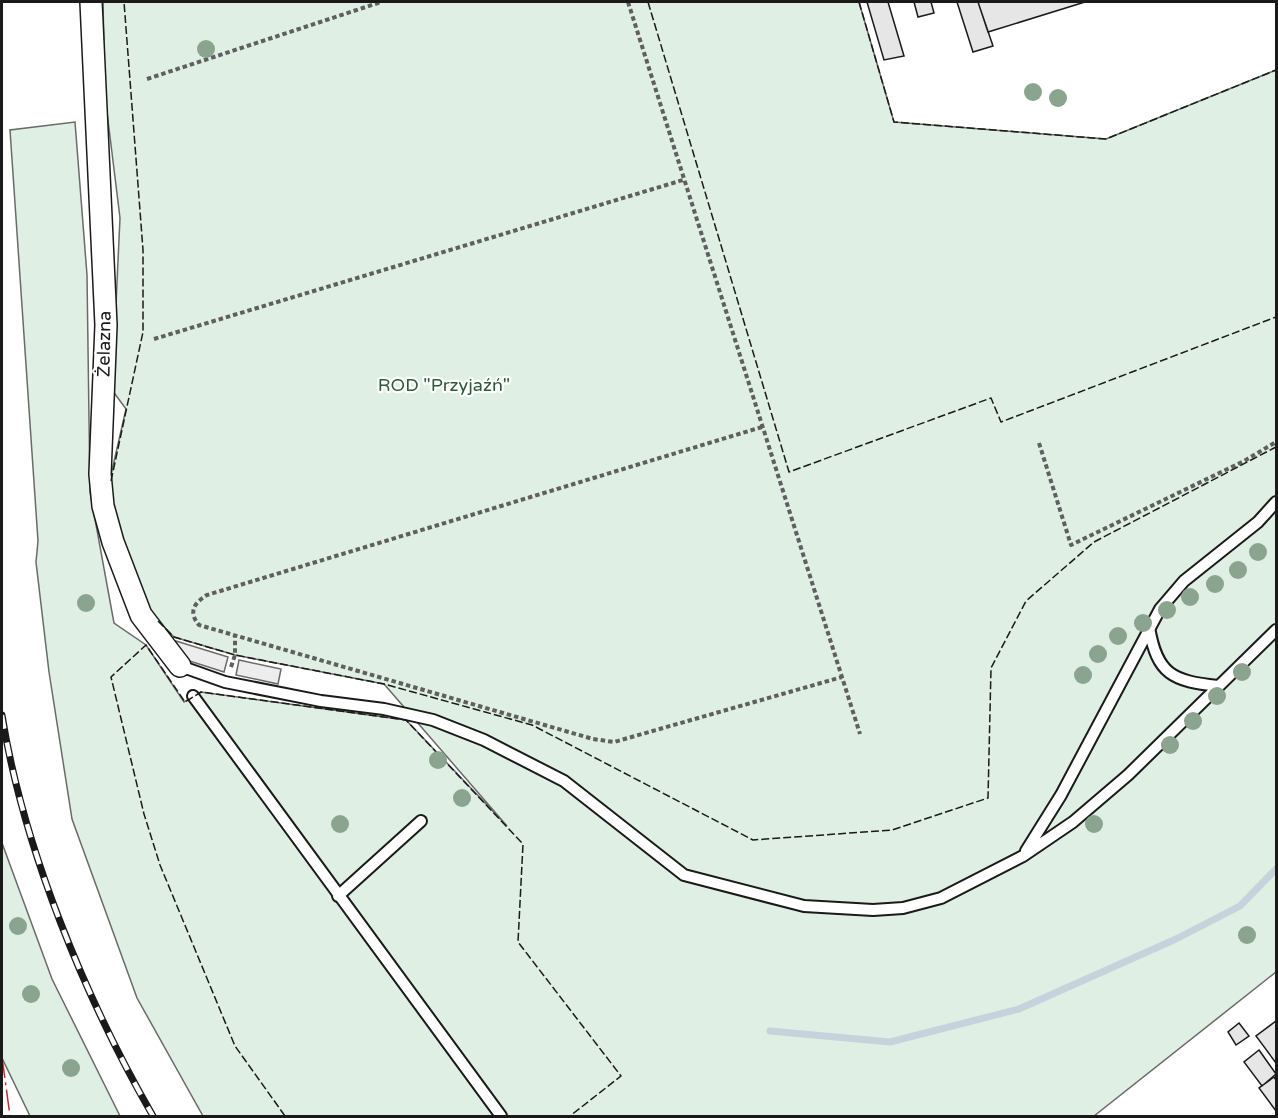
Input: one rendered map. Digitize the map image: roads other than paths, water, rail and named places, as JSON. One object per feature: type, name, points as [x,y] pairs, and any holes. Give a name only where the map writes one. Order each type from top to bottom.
[{"type":"street","name":"Żelazna","points":[[91,2],[105,325],[100,474],[103,506],[113,542],[141,615],[180,666]]},
{"type":"lane","points":[[1023,856],[1061,795],[1149,627],[1184,581],[1258,522],[1276,502]]},
{"type":"lane","points":[[1149,627],[1153,652],[1170,676],[1188,682],[1218,686]]},
{"type":"lane","points":[[180,666],[225,682],[321,701],[384,708],[433,720],[484,740],[564,781],[684,875],[804,906],[865,910],[922,904],[980,880],[1023,856],[1073,822],[1128,775],[1276,630]]},
{"type":"lane","points":[[193,696],[501,1116]]},
{"type":"lane","points":[[338,896],[421,821]]},
{"type":"waterway","points":[[770,1031],[890,1042],[1019,1009],[1176,939],[1240,906],[1276,869]]},
{"type":"railway","points":[[2,715],[25,817],[60,922],[104,1023],[153,1116]]},
{"type":"park label","name":"ROD \"Przyjaźń\"","points":[[444,385]]}]
